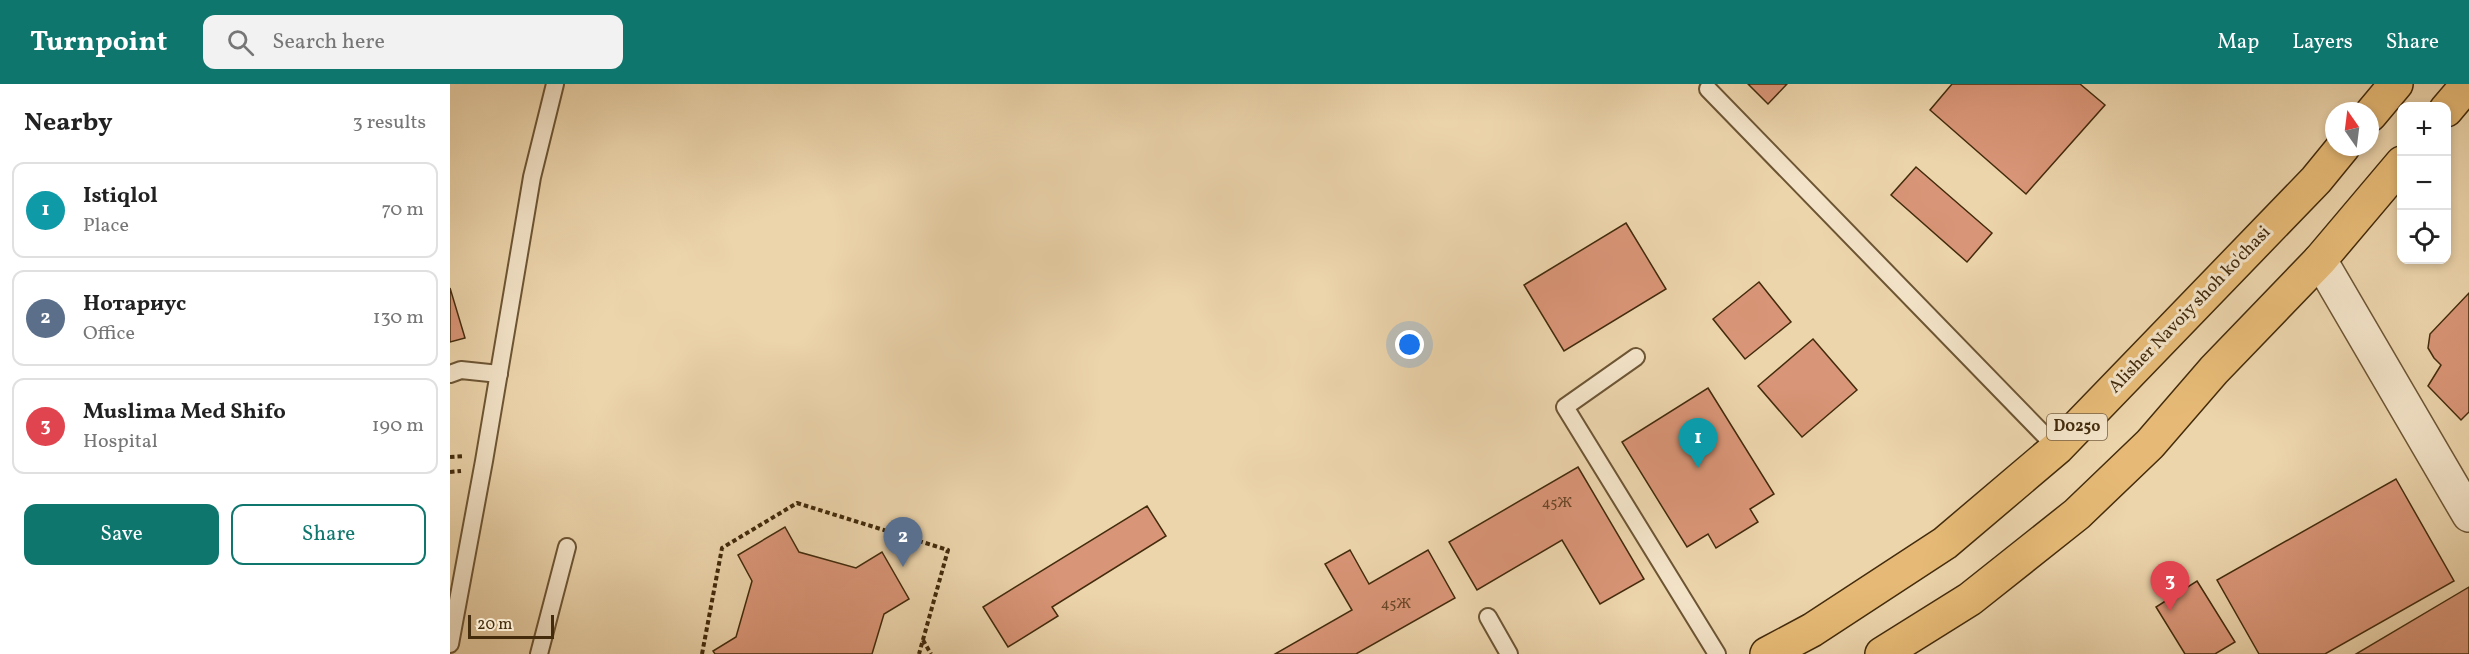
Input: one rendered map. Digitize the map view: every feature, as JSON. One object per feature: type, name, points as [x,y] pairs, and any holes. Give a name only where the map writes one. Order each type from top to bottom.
[{"type":"main road","points":[[2379,104],[2396,84]]},
{"type":"main road","points":[[2451,104],[2469,84]]},
{"type":"main road","name":"Alisher Navoiy shoh ko'chasi","points":[[1767,654],[1812,630],[1945,543],[2057,448],[2308,188],[2335,156]]},
{"type":"main road","points":[[1888,653],[1970,599],[2077,514],[2151,444],[2214,370],[2320,260],[2397,169]]},
{"type":"street","points":[[2320,260],[2469,515]]},
{"type":"lane","points":[[450,644],[532,177],[555,84]]},
{"type":"lane","points":[[1708,89],[2057,448]]},
{"type":"lane","points":[[1636,357],[1565,407],[1717,654]]},
{"type":"lane","points":[[450,374],[461,370],[499,374]]},
{"type":"lane","points":[[539,654],[567,547]]},
{"type":"lane","points":[[1488,617],[1509,654]]},
{"type":"path","points":[[702,654],[722,548],[797,503],[948,550],[919,654]]},
{"type":"path","points":[[923,640],[931,654]]},
{"type":"building","points":[[1748,84],[1787,84],[1768,104]]},
{"type":"building","points":[[1952,84],[2080,84],[2105,105],[2026,194],[1930,110]]},
{"type":"building","points":[[1916,167],[1992,233],[1967,262],[1891,195]]},
{"type":"building","points":[[1626,223],[1666,289],[1564,351],[1524,285]]},
{"type":"building","points":[[1759,282],[1791,322],[1745,359],[1713,319]]},
{"type":"building","points":[[450,288],[465,338],[450,342]]},
{"type":"building","points":[[2469,293],[2469,412],[2461,420],[2428,386],[2441,365],[2428,348],[2430,334]]},
{"type":"building","points":[[1813,339],[1857,390],[1802,437],[1758,386]]},
{"type":"building","points":[[1708,388],[1774,494],[1750,509],[1758,522],[1716,548],[1708,534],[1687,547],[1622,442]]},
{"type":"building","points":[[1578,467],[1644,579],[1600,604],[1562,540],[1477,590],[1449,542]]},
{"type":"building","points":[[2396,479],[2454,581],[2325,654],[2259,654],[2217,580]]},
{"type":"building","points":[[1147,506],[1166,536],[1052,607],[1058,616],[1008,647],[983,607]]},
{"type":"building","points":[[785,527],[799,552],[856,568],[882,552],[909,599],[884,614],[872,654],[715,654],[713,651],[736,637],[752,581],[738,555]]},
{"type":"building","points":[[1350,550],[1369,584],[1428,550],[1455,598],[1356,654],[1275,654],[1352,610],[1325,564]]},
{"type":"building","points":[[2197,581],[2235,642],[2215,654],[2185,654],[2156,607]]},
{"type":"building","points":[[2469,587],[2469,654],[2356,654]]},
{"type":"place","name":"Istiqlol","points":[[1698,468]]},
{"type":"place","name":"Нотариус","points":[[903,567]]},
{"type":"place","name":"Muslima Med Shifo","points":[[2170,611]]}]
